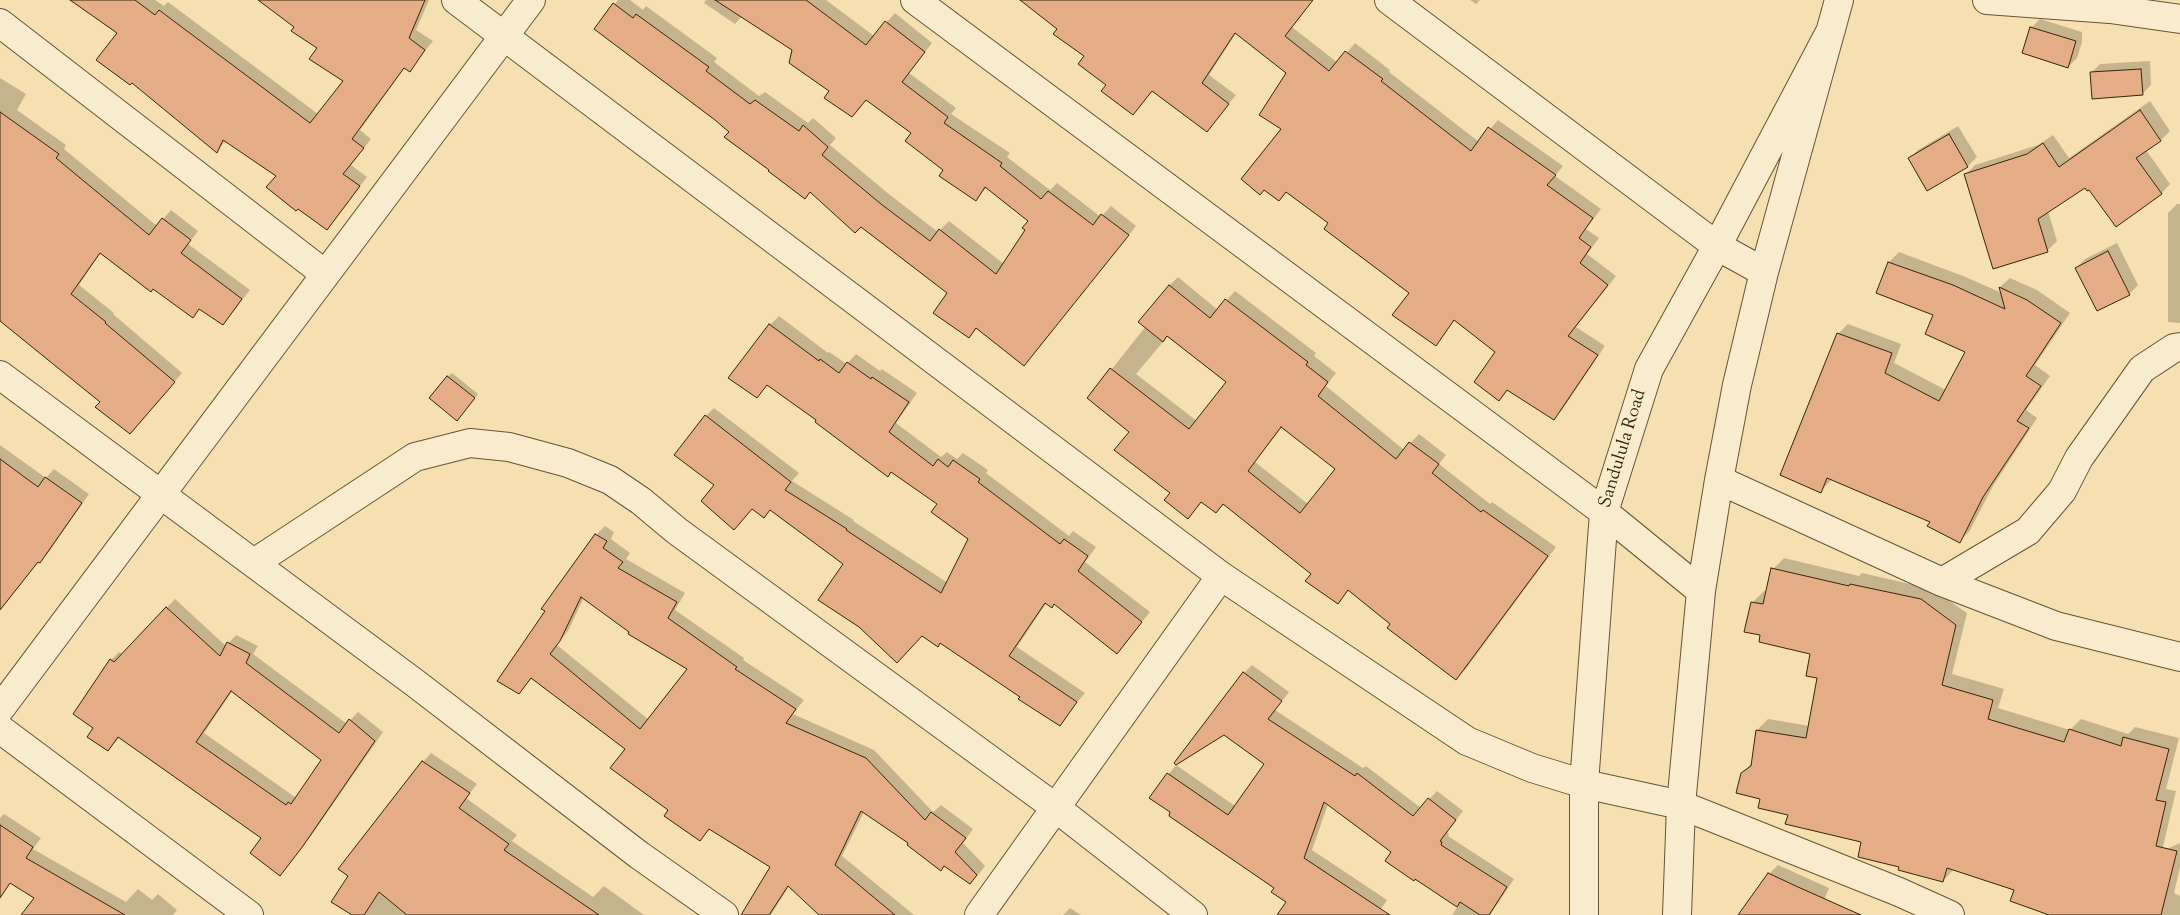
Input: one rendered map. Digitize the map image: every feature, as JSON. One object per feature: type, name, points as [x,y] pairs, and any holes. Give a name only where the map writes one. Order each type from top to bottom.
[{"type":"street","points":[[456,0],[877,319],[1221,576],[1467,741],[1532,768],[1584,784],[1681,806],[1899,892],[1950,915]]},
{"type":"street","points":[[0,709],[531,0]]},
{"type":"street","points":[[915,0],[1604,512],[1701,591]]},
{"type":"street","points":[[1389,0],[1717,246],[1764,272]]},
{"type":"street","name":"Sandulula Road","points":[[1677,915],[1681,806],[1701,591],[1719,480],[1737,385],[1764,272],[1839,0]]},
{"type":"street","points":[[1987,0],[2110,9],[2180,19]]},
{"type":"street","points":[[0,23],[326,274]]},
{"type":"street","name":"Sandulula Road","points":[[1584,915],[1584,784],[1604,512],[1649,369],[1717,246],[1831,30]]},
{"type":"street","points":[[1942,582],[2028,530],[2062,491],[2079,458],[2142,369],[2174,348],[2180,347]]},
{"type":"street","points":[[0,375],[415,683],[639,855],[724,915]]},
{"type":"street","points":[[254,563],[415,457],[470,443],[509,447],[568,463],[610,480],[641,501],[677,531],[1056,808],[1193,915]]},
{"type":"street","points":[[1719,480],[1942,582],[2056,626],[2180,656]]},
{"type":"street","points":[[979,915],[1221,576]]},
{"type":"street","points":[[0,729],[249,915]]},
{"type":"building","points":[[70,0],[135,0],[155,15],[159,10],[310,123],[343,81],[309,59],[317,48],[291,31],[294,27],[258,0],[425,0],[409,38],[425,50],[410,72],[404,68],[352,139],[364,148],[343,174],[360,186],[327,230],[298,209],[296,211],[266,187],[276,176],[223,140],[217,153],[132,83],[130,85],[96,60],[117,33]]},
{"type":"building","points":[[715,0],[806,0],[866,45],[885,21],[925,52],[902,82],[948,117],[944,123],[1002,163],[1000,166],[1041,199],[1048,191],[1093,225],[1101,214],[1129,235],[1024,366],[976,328],[969,338],[933,313],[947,293],[861,227],[855,233],[810,192],[805,199],[724,137],[729,132],[715,120],[594,29],[613,3],[633,18],[636,14],[709,67],[706,71],[750,104],[755,100],[799,131],[803,125],[828,147],[822,155],[881,204],[930,241],[939,229],[996,274],[1025,230],[1022,228],[1028,221],[985,187],[976,201],[939,176],[943,170],[905,141],[911,133],[866,100],[852,117],[824,98],[829,91],[789,63],[792,50]]},
{"type":"building","points":[[1020,0],[1313,0],[1285,36],[1329,71],[1345,51],[1383,79],[1381,81],[1471,151],[1488,127],[1556,175],[1547,185],[1593,218],[1579,238],[1591,247],[1580,263],[1608,285],[1568,336],[1598,355],[1554,420],[1507,390],[1499,401],[1474,382],[1495,352],[1454,320],[1436,346],[1392,315],[1409,293],[1324,229],[1328,223],[1286,192],[1279,201],[1264,190],[1260,195],[1241,179],[1281,129],[1259,115],[1286,73],[1235,33],[1202,83],[1229,104],[1207,132],[1152,91],[1133,115],[1101,91],[1106,85],[1078,64],[1084,56],[1053,34],[1057,29]]},
{"type":"building","points":[[2030,27],[2076,41],[2068,68],[2022,53]]},
{"type":"building","points":[[2141,69],[2143,95],[2092,99],[2090,72]]},
{"type":"building","points":[[2140,110],[2161,141],[2136,158],[2162,194],[2116,227],[2089,190],[2087,191],[2085,188],[2038,219],[2048,252],[1993,269],[1964,174],[2027,154],[2043,143],[2059,167]]},
{"type":"building","points":[[0,112],[59,154],[56,158],[149,235],[162,218],[191,240],[181,253],[242,299],[223,325],[199,309],[193,318],[153,289],[151,292],[100,253],[71,294],[175,382],[130,434],[95,407],[100,402],[0,321]]},
{"type":"building","points":[[1949,134],[1968,167],[1927,191],[1908,158]]},
{"type":"building","points":[[2108,251],[2130,295],[2097,311],[2075,268]]},
{"type":"building","points":[[1888,262],[1953,285],[2005,309],[1999,287],[2027,300],[2061,323],[2026,376],[2041,386],[2017,421],[2029,428],[1983,497],[1960,543],[1927,526],[1930,522],[1827,478],[1821,493],[1780,475],[1837,333],[1892,353],[1885,373],[1939,401],[1965,352],[1925,334],[1933,315],[1876,293]]},
{"type":"building","points":[[1169,285],[1210,318],[1225,299],[1308,362],[1306,365],[1328,382],[1318,396],[1396,459],[1409,442],[1439,464],[1432,473],[1481,512],[1483,510],[1548,556],[1456,680],[1387,628],[1390,624],[1348,590],[1338,604],[1305,581],[1311,574],[1223,504],[1216,513],[1201,502],[1188,519],[1164,500],[1170,493],[1114,450],[1129,432],[1087,398],[1110,368],[1189,429],[1226,382],[1167,336],[1163,342],[1138,322]],"holes":[[[1281,427],[1335,469],[1300,513],[1248,471]]]},
{"type":"building","points":[[769,324],[819,361],[820,359],[839,373],[847,362],[909,402],[889,432],[933,466],[938,459],[948,467],[953,460],[980,479],[978,482],[1060,544],[1064,539],[1088,556],[1078,571],[1142,622],[1117,654],[1054,604],[1052,608],[1045,603],[1009,656],[1077,702],[1060,726],[1018,699],[1020,697],[940,643],[938,647],[922,636],[897,663],[859,627],[818,600],[843,564],[770,510],[764,518],[752,509],[734,530],[701,501],[714,485],[674,455],[705,415],[791,482],[785,490],[847,529],[941,593],[968,539],[931,512],[937,504],[891,472],[888,477],[815,422],[816,420],[767,385],[757,398],[728,378]]},
{"type":"building","points":[[447,376],[475,398],[457,421],[429,398]]},
{"type":"building","points":[[0,459],[38,487],[45,477],[82,503],[40,563],[38,562],[0,610]]},
{"type":"building","points":[[595,534],[607,541],[603,548],[623,562],[618,568],[677,602],[668,618],[737,667],[735,669],[796,709],[786,723],[866,758],[925,820],[931,812],[966,838],[955,852],[977,875],[970,884],[944,866],[941,871],[907,845],[908,843],[861,811],[835,865],[895,915],[819,915],[788,886],[769,915],[741,915],[770,867],[709,829],[700,841],[664,816],[668,810],[610,768],[625,749],[531,678],[519,694],[497,681],[545,611],[541,609]],"holes":[[[581,597],[629,632],[628,634],[687,669],[640,729],[550,654],[560,641]]]},
{"type":"building","points":[[1771,568],[1849,586],[1850,584],[1921,599],[1956,625],[1942,685],[1993,700],[1988,719],[2064,742],[2069,729],[2121,746],[2123,737],[2169,749],[2156,800],[2166,802],[2156,846],[2177,851],[2161,915],[2049,915],[2010,901],[2014,890],[1947,868],[1943,882],[1898,870],[1899,867],[1858,857],[1861,842],[1785,824],[1788,815],[1758,808],[1760,799],[1736,793],[1741,773],[1751,766],[1756,730],[1806,738],[1817,678],[1806,676],[1810,654],[1759,642],[1760,635],[1744,632],[1751,602],[1763,604]]},
{"type":"building","points":[[166,607],[220,656],[227,642],[250,654],[246,663],[339,733],[349,719],[375,741],[303,846],[280,876],[250,853],[261,838],[118,737],[108,751],[87,737],[93,728],[73,714],[110,659],[114,662]],"holes":[[[231,691],[321,760],[291,804],[288,802],[286,805],[196,742]]]},
{"type":"building","points":[[1243,672],[1282,701],[1268,719],[1355,776],[1357,773],[1413,816],[1428,798],[1456,820],[1440,841],[1442,842],[1441,845],[1507,887],[1489,915],[1480,915],[1460,902],[1457,907],[1415,879],[1414,881],[1385,861],[1391,852],[1324,802],[1304,858],[1390,915],[1277,915],[1286,902],[1271,892],[1274,888],[1169,816],[1170,812],[1149,798],[1167,773],[1228,815],[1264,764],[1224,735],[1176,765],[1174,763]]},
{"type":"building","points":[[422,761],[470,793],[459,808],[509,844],[504,850],[599,915],[407,915],[379,892],[364,915],[352,915],[331,902],[348,876],[338,869]]},
{"type":"building","points":[[0,825],[33,847],[26,858],[125,915],[21,915],[34,898],[10,883],[0,898]]},
{"type":"building","points":[[1768,873],[1798,887],[1861,915],[1738,915]]}]
